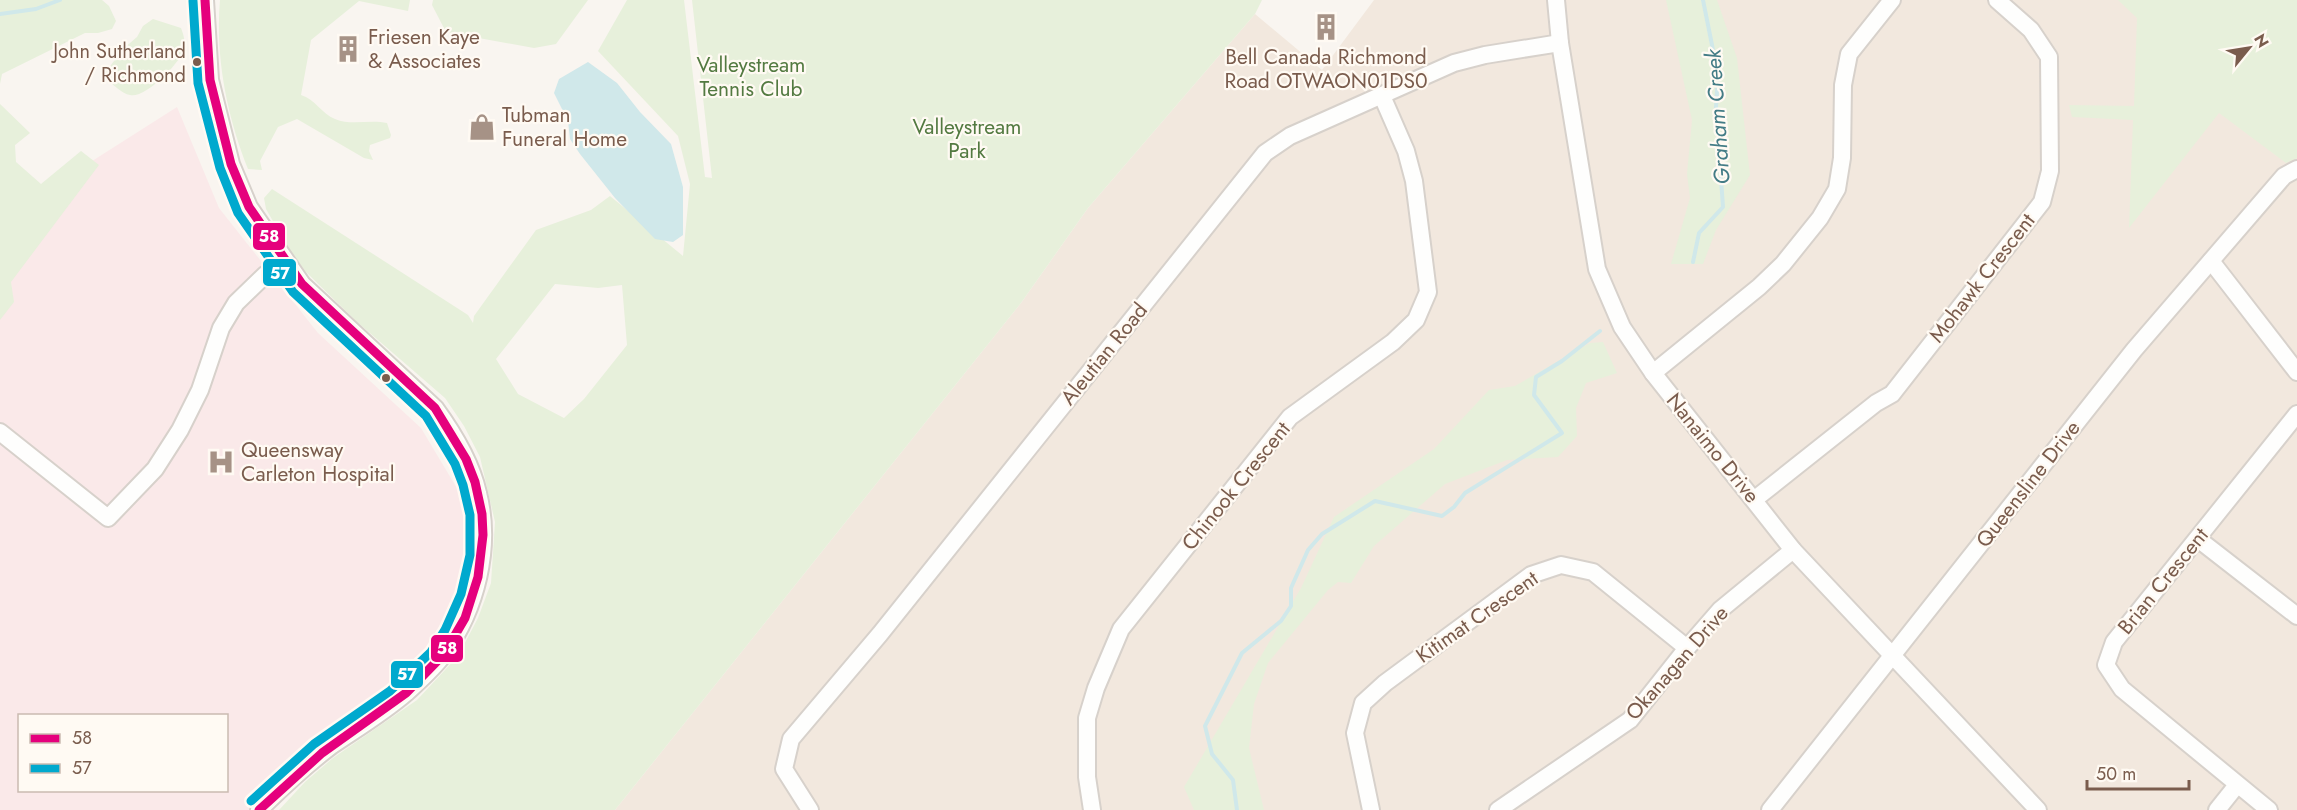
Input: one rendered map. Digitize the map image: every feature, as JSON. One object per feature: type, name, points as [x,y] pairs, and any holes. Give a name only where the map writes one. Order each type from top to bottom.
[{"type":"street","points":[[205,0],[210,80],[231,164],[249,207],[302,284],[435,408],[466,458],[479,494],[483,532],[477,585],[458,633],[442,656],[403,696],[328,748],[259,810]]},
{"type":"street","name":"Nanaimo Drive","points":[[1556,0],[1560,42],[1597,269],[1622,327],[1653,373],[1793,550],[2038,810]]},
{"type":"street","points":[[1653,373],[1759,287],[1783,264],[1820,218],[1837,189],[1842,158],[1843,85],[1849,54],[1892,0]]},
{"type":"street","name":"Mohawk Crescent","points":[[1755,500],[1876,403],[1892,394],[2042,202],[2050,171],[2049,57],[2031,30],[1997,0]]},
{"type":"street","name":"Aleutian Road","points":[[810,810],[784,769],[791,739],[880,634],[1265,153],[1290,136],[1454,63],[1485,54],[1560,42]]},
{"type":"street","name":"Chinook Crescent","points":[[1092,810],[1088,777],[1087,718],[1096,688],[1121,629],[1290,417],[1393,342],[1416,320],[1428,292],[1414,181],[1406,151],[1382,96]]},
{"type":"street","name":"Queensline Drive","points":[[1770,810],[2134,350],[2284,176],[2297,169]]},
{"type":"street","points":[[2211,261],[2297,372]]},
{"type":"street","points":[[0,432],[108,518],[155,469],[180,430],[200,390],[221,328],[236,303],[266,276],[286,263]]},
{"type":"street","name":"Brian Crescent","points":[[2269,810],[2122,689],[2106,665],[2114,642],[2297,414]]},
{"type":"street","points":[[2198,539],[2297,616]]},
{"type":"street","name":"Okanagan Drive","points":[[1498,810],[1630,720],[1720,610],[1793,550]]},
{"type":"street","name":"Kitimat Crescent","points":[[1371,810],[1355,733],[1363,703],[1385,683],[1531,575],[1561,565],[1593,572],[1687,648]]},
{"type":"street","points":[[2217,810],[2236,785]]},
{"type":"shaded area","points":[[1374,0],[2297,0],[2297,810],[615,810],[1021,303],[1088,208],[1255,14],[1322,70]]},
{"type":"shaded area","name":"Queensway Carleton Hospital","points":[[177,107],[219,208],[318,333],[421,428],[461,495],[470,551],[461,584],[430,654],[307,753],[249,810],[0,810],[0,267],[67,177]]},
{"type":"green space","points":[[0,0],[102,0],[109,6],[116,21],[112,29],[98,33],[85,33],[2,74],[0,84]]},
{"type":"green space","points":[[220,0],[410,0],[408,11],[359,1],[311,40],[301,95],[326,114],[341,121],[387,123],[390,138],[370,145],[369,151],[373,160],[364,158],[297,119],[278,127],[260,161],[262,170],[248,169],[234,128],[224,86],[219,43]]},
{"type":"green space","points":[[433,0],[588,0],[556,44],[534,48],[446,32],[432,5]]},
{"type":"green space","points":[[627,0],[684,0],[705,177],[712,178],[692,0],[1262,0],[1255,14],[1088,208],[1021,303],[615,810],[279,810],[305,782],[333,758],[417,700],[458,656],[478,618],[491,583],[495,522],[480,457],[464,426],[445,398],[356,321],[306,272],[289,249],[266,209],[264,198],[272,189],[468,315],[473,323],[474,316],[536,230],[591,210],[610,196],[683,256],[690,184],[678,136],[598,51]],"holes":[[[555,284],[598,288],[622,285],[627,345],[584,399],[564,418],[518,394],[496,359]]]},
{"type":"green space","points":[[1666,0],[1717,0],[1737,58],[1750,175],[1716,230],[1703,264],[1671,264],[1690,198],[1687,174],[1692,120]]},
{"type":"green space","points":[[2118,0],[2297,0],[2297,158],[2286,163],[2219,113],[2129,228],[2133,120],[2072,117],[2069,105],[2134,106],[2137,18]]},
{"type":"green space","points":[[153,19],[181,28],[184,40],[183,51],[161,79],[144,92],[130,95],[106,79],[105,73],[123,49],[137,37],[143,26]]},
{"type":"green space","points":[[0,104],[30,133],[15,145],[16,162],[41,184],[81,151],[99,165],[11,282],[14,302],[0,320]]},
{"type":"green space","points":[[1603,342],[1617,373],[1586,383],[1576,408],[1577,436],[1558,457],[1507,460],[1445,484],[1374,546],[1351,583],[1338,582],[1328,590],[1268,663],[1254,704],[1249,748],[1264,810],[1194,810],[1184,787],[1301,588],[1334,517],[1434,449],[1489,390],[1515,386],[1590,343]]},
{"type":"water","points":[[588,62],[617,83],[640,112],[671,144],[683,187],[683,235],[673,242],[655,239],[615,198],[570,139],[568,121],[554,93],[559,79]]},
{"type":"waterway","points":[[0,14],[36,9],[60,0]]},
{"type":"waterway","name":"Graham Creek","points":[[1693,262],[1699,233],[1723,207],[1716,107],[1718,75],[1703,0]]},
{"type":"waterway","name":"Graham Creek","points":[[1237,810],[1233,780],[1212,754],[1205,726],[1242,653],[1281,621],[1291,606],[1291,588],[1308,550],[1322,534],[1375,501],[1442,516],[1454,507],[1465,493],[1562,433],[1534,395],[1536,377],[1562,361],[1600,331]]},
{"type":"transit line","name":"58","points":[[205,0],[210,80],[231,164],[249,207],[302,284],[435,408],[466,459],[475,482],[482,514],[483,535],[478,577],[465,618],[444,654],[406,693],[322,753],[259,810]]},
{"type":"transit line","name":"57","points":[[193,1],[198,83],[220,168],[238,213],[293,292],[426,416],[455,464],[470,515],[470,555],[461,594],[445,630],[431,652],[390,691],[314,744],[251,801]]},
{"type":"place","name":"Bell Canada Richmond Road OTWAON01DS0","points":[[1326,27]]},
{"type":"place","name":"Friesen Kaye & Associates","points":[[348,49]]},
{"type":"place","name":"John Sutherland / Richmond","points":[[197,62]]},
{"type":"place","name":"Tubman Funeral Home","points":[[482,127]]},
{"type":"place","name":"Queensway Carleton Hospital","points":[[221,462]]},
{"type":"park label","name":"Valleystream Tennis Club","points":[[751,77]]},
{"type":"park label","name":"Valleystream Park","points":[[967,139]]}]
